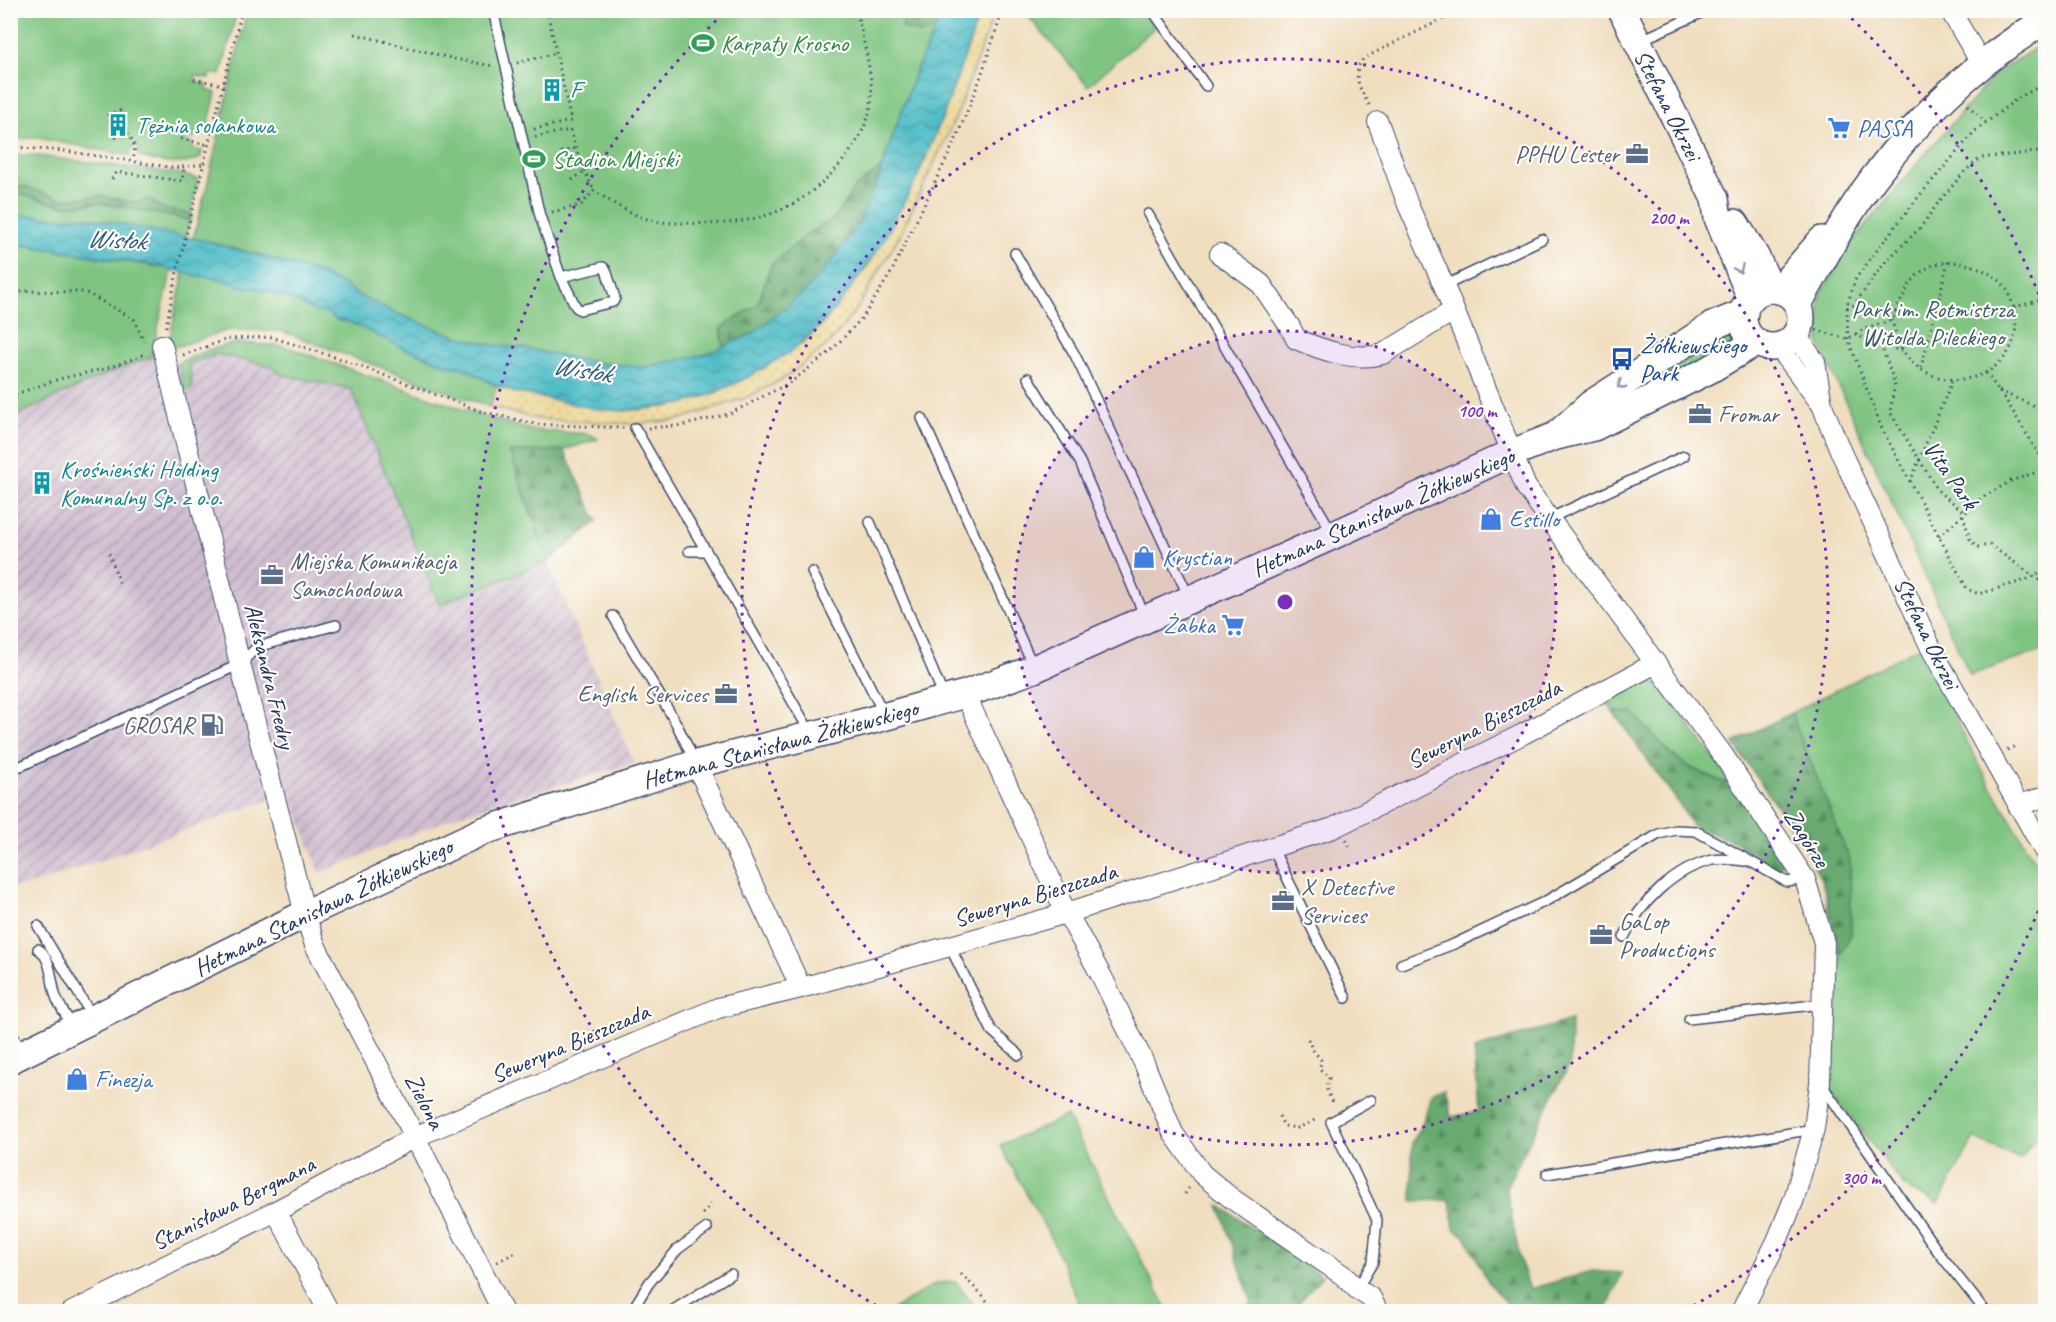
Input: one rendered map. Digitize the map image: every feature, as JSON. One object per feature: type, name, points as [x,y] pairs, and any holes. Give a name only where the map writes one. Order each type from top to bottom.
[{"type":"street","name":"Stefana Okrzei","points":[[1622,10],[1715,199],[1718,218],[1768,299]]},
{"type":"street","points":[[1950,10],[1981,63]]},
{"type":"street","points":[[1768,299],[1853,209],[1900,144],[1931,109],[1981,63],[2046,20]]},
{"type":"street","name":"Zagórze","points":[[1378,122],[1408,205],[1444,286],[1526,487],[1723,755],[1805,879],[1824,943],[1820,1083],[1814,1129],[1794,1199],[1777,1241],[1741,1311]]},
{"type":"street","name":"Stefana Okrzei","points":[[1715,199],[1727,210],[1755,256],[1768,299]]},
{"type":"street","points":[[1768,299],[1801,314],[1800,325],[1777,341],[1746,329],[1768,299],[1853,209]]},
{"type":"street","points":[[1220,254],[1261,284],[1296,339],[1316,347],[1370,358],[1383,354],[1453,311]]},
{"type":"street","points":[[1755,256],[1763,262],[1774,264],[1787,265],[1803,262]]},
{"type":"street","name":"Hetmana Stanisława Żółkiewskiego","points":[[1553,437],[1591,404],[1712,326],[1768,299]]},
{"type":"street","name":"Stefana Okrzei","points":[[1777,341],[1822,405],[1840,450],[1932,648],[2046,854]]},
{"type":"street","name":"Hetmana Stanisława Żółkiewskiego","points":[[17,1057],[305,914],[483,831],[696,764],[885,717],[955,697],[1034,669],[1512,453],[1553,437],[1594,427],[1709,370],[1777,341]]},
{"type":"street","name":"Aleksandra Fredry","points":[[162,345],[240,663],[305,914]]},
{"type":"street","name":"Seweryna Bieszczada","points":[[416,1137],[718,1008],[950,947],[1066,913],[1333,828],[1523,734],[1654,664]]},
{"type":"street","points":[[955,697],[1066,913],[1102,976],[1144,1063],[1173,1133],[1203,1174],[1231,1198],[1344,1276],[1357,1290],[1371,1298],[1378,1311]]},
{"type":"street","points":[[696,764],[801,988]]},
{"type":"street","points":[[2018,806],[2046,796]]},
{"type":"street","name":"Zielona","points":[[305,914],[315,945],[416,1137],[502,1311]]},
{"type":"street","name":"Stanisława Bergmana","points":[[72,1311],[276,1211],[416,1137]]},
{"type":"street","points":[[276,1211],[329,1311]]},
{"type":"lane","points":[[493,10],[540,216],[561,277],[576,307],[580,310],[613,302],[615,298],[603,267],[561,277]]},
{"type":"lane","points":[[1152,10],[1206,86]]},
{"type":"lane","points":[[1637,42],[1708,10]]},
{"type":"lane","points":[[1148,214],[1334,535]]},
{"type":"lane","points":[[1444,286],[1542,239]]},
{"type":"lane","points":[[1015,253],[1076,355],[1190,599]]},
{"type":"lane","points":[[1028,378],[1080,462],[1146,619]]},
{"type":"lane","points":[[922,418],[1034,669]]},
{"type":"lane","points":[[635,428],[811,735]]},
{"type":"lane","points":[[1551,522],[1557,514],[1684,456]]},
{"type":"lane","points":[[870,522],[955,697]]},
{"type":"lane","points":[[689,551],[706,551]]},
{"type":"lane","points":[[812,572],[885,717]]},
{"type":"lane","points":[[613,616],[676,723],[696,764]]},
{"type":"lane","points":[[21,766],[240,663],[257,647],[336,625]]},
{"type":"lane","points":[[1401,963],[1454,944],[1546,901],[1659,834],[1676,830],[1696,831],[1788,882],[1805,879]]},
{"type":"lane","points":[[1272,846],[1346,998]]},
{"type":"lane","points":[[1624,938],[1640,909],[1676,878],[1707,862],[1716,860],[1751,862]]},
{"type":"lane","points":[[38,926],[83,1023]]},
{"type":"lane","points":[[950,947],[992,1031],[1019,1055]]},
{"type":"lane","points":[[38,949],[42,951],[49,966],[56,997],[83,1023]]},
{"type":"lane","points":[[1689,1019],[1822,1004]]},
{"type":"lane","points":[[10,1030],[17,1057]]},
{"type":"lane","points":[[1820,1083],[1940,1253],[1986,1311]]},
{"type":"lane","points":[[1357,1290],[1373,1262],[1377,1220],[1331,1122],[1337,1114],[1371,1100]]},
{"type":"lane","points":[[1547,1174],[1814,1129]]},
{"type":"lane","points":[[632,1311],[649,1283],[678,1249],[707,1228]]},
{"type":"lane","points":[[670,1311],[731,1274]]},
{"type":"path","points":[[242,10],[177,271],[162,345],[166,351],[172,356],[184,355],[228,339],[271,337],[338,358],[480,411],[535,424],[635,428],[685,425],[729,414],[791,382],[830,352],[863,317],[891,273],[956,139],[980,79],[1003,10]]},
{"type":"path","points":[[521,136],[571,121],[547,10]]},
{"type":"path","points":[[1378,122],[1358,86],[1359,63],[1364,58],[1461,10]]},
{"type":"path","points":[[521,136],[570,130],[594,190],[633,214],[648,220],[696,224],[729,223],[772,214],[790,205],[827,179],[847,155],[865,127],[872,89],[857,11]]},
{"type":"path","points":[[355,34],[489,66],[505,66],[556,53]]},
{"type":"path","points":[[194,79],[224,85]]},
{"type":"path","points":[[2046,83],[2018,98],[1975,131],[1928,185],[1856,278],[1847,308],[1848,339],[1881,427],[1967,589],[1979,594],[2026,580],[2046,569]]},
{"type":"path","points":[[1965,103],[1986,122]]},
{"type":"path","points":[[128,134],[116,137],[108,115],[120,111],[128,134],[134,140],[133,161]]},
{"type":"path","points":[[181,139],[209,145]]},
{"type":"path","points":[[10,147],[65,151],[184,168],[204,164]]},
{"type":"path","points":[[561,152],[576,148]]},
{"type":"path","points":[[1847,308],[1854,305],[1886,261],[1920,228],[1938,202],[1965,171],[1981,159],[2046,151]]},
{"type":"path","points":[[112,179],[117,172],[182,182],[184,168]]},
{"type":"path","points":[[572,180],[585,171]]},
{"type":"path","points":[[540,216],[581,205],[594,190]]},
{"type":"path","points":[[1848,339],[1892,320],[1915,278],[1927,268],[1942,262],[1961,262],[1989,272],[2002,283],[2014,307],[2017,326],[2012,343],[1995,367],[1975,378],[1953,379],[1930,374],[1914,364],[1904,352],[1895,334],[1892,320]]},
{"type":"path","points":[[1921,368],[1948,262]]},
{"type":"path","points":[[10,297],[24,291],[85,292],[134,319],[149,353],[108,368],[58,379],[10,396]]},
{"type":"path","points":[[2014,307],[2046,299]]},
{"type":"path","points":[[1855,335],[1904,352]]},
{"type":"path","name":"Vita Park","points":[[1881,345],[1895,384],[1890,412],[1939,492],[1960,509],[1970,539],[1977,547],[1990,545],[2046,585]]},
{"type":"path","points":[[1939,536],[1983,497],[2011,481],[2046,467],[1986,373]]},
{"type":"path","points":[[1910,482],[1953,379]]},
{"type":"path","points":[[1998,390],[2046,411]]},
{"type":"path","points":[[109,553],[120,584]]},
{"type":"path","points":[[1279,1116],[1284,1126],[1298,1128],[1337,1114],[1326,1087],[1329,1078],[1319,1068],[1322,1061],[1312,1050],[1308,1039]]},
{"type":"path","points":[[492,1264],[516,1252]]},
{"type":"path","points":[[961,1274],[985,1298],[993,1311]]},
{"type":"shaded area","points":[[217,354],[271,366],[280,374],[351,389],[439,604],[548,562],[634,763],[461,814],[320,873],[290,793],[34,884],[11,888],[10,418],[103,375],[151,357],[178,363],[184,391],[192,388],[189,364]]},
{"type":"green space","points":[[11,10],[237,11],[221,75],[210,73],[209,78],[195,76],[194,81],[207,84],[207,90],[216,93],[206,135],[195,133],[194,138],[182,136],[181,140],[192,143],[191,149],[202,151],[200,158],[185,163],[169,163],[138,156],[139,148],[133,146],[130,156],[38,138],[11,139]]},
{"type":"green space","name":"Stadion Miejski","points":[[905,10],[903,28],[921,34],[935,30],[915,73],[882,167],[853,190],[833,220],[810,232],[771,265],[758,304],[722,328],[723,347],[707,354],[644,367],[597,363],[523,348],[491,345],[452,335],[392,312],[359,296],[344,285],[261,255],[193,239],[247,11]]},
{"type":"green space","points":[[1018,10],[1144,11],[1154,28],[1088,86],[1028,16],[1017,14]]},
{"type":"green space","points":[[905,11],[939,11],[935,30],[922,34],[902,28]]},
{"type":"green space","name":"Park im. Rotmistrza Witolda Pileckiego","points":[[2045,42],[2045,650],[1970,675],[1819,343],[1820,295],[1849,246],[1996,73]]},
{"type":"green space","points":[[10,155],[30,155],[181,174],[198,179],[186,238],[85,217],[60,218],[11,214]]},
{"type":"green space","points":[[882,167],[861,219],[848,241],[811,286],[767,324],[749,336],[723,347],[722,328],[758,304],[771,265],[810,232],[833,220],[853,190]]},
{"type":"green space","points":[[22,186],[63,199],[101,196],[138,203],[149,199],[164,209],[192,214],[191,220],[100,203],[64,206],[16,193],[11,194],[11,188]]},
{"type":"green space","points":[[11,243],[172,269],[151,357],[103,375],[11,418]]},
{"type":"green space","points":[[184,272],[255,288],[298,302],[316,312],[326,312],[337,320],[351,322],[404,348],[448,365],[466,369],[497,386],[490,407],[281,331],[229,330],[172,348],[170,337]]},
{"type":"green space","points":[[1732,324],[1739,338],[1714,360],[1590,419]]},
{"type":"green space","points":[[237,343],[284,346],[482,416],[531,430],[589,434],[598,439],[564,450],[510,452],[548,562],[439,604],[351,389],[280,374],[271,366],[217,354],[189,364],[192,388],[184,391],[178,363],[208,350]]},
{"type":"green space","points":[[564,450],[597,521],[548,562],[510,452]]},
{"type":"green space","points":[[1919,647],[1983,772],[2045,880],[2045,1134],[2041,1131],[2020,1159],[1974,1138],[1938,1204],[1905,1187],[1830,1090],[1820,1083],[1832,1069],[1840,955],[1851,934],[1850,861],[1791,713]]},
{"type":"green space","points":[[1651,682],[1660,686],[1729,778],[1726,783],[1691,768],[1671,754],[1633,713],[1613,712],[1608,704],[1632,688]]},
{"type":"green space","points":[[1613,712],[1633,713],[1671,754],[1691,768],[1725,783],[1729,778],[1785,861],[1776,868],[1735,842],[1692,826],[1680,805]]},
{"type":"green space","points":[[1791,713],[1850,861],[1851,934],[1840,955],[1823,884],[1807,850],[1733,743]]},
{"type":"green space","points":[[1571,1020],[1570,1063],[1506,1187],[1520,1260],[1530,1289],[1592,1271],[1622,1273],[1606,1311],[1514,1311],[1489,1283],[1465,1236],[1454,1229],[1450,1200],[1412,1201],[1412,1142],[1420,1130],[1431,1097],[1444,1092],[1451,1117],[1479,1111],[1474,1049]]},
{"type":"green space","points":[[1067,1116],[1168,1311],[1082,1311],[1054,1244],[1000,1145]]},
{"type":"green space","points":[[1219,1205],[1322,1276],[1292,1311],[1233,1311],[1252,1304]]},
{"type":"green space","points":[[956,1282],[978,1311],[892,1311],[937,1283]]},
{"type":"sand","points":[[981,11],[995,11],[955,119],[900,235],[860,304],[831,342],[785,378],[745,398],[677,420],[635,424],[538,419],[490,407],[497,386],[514,392],[622,411],[686,403],[748,377],[804,342],[823,323],[869,264],[916,180],[943,116]]},
{"type":"water","name":"Wisłok","points":[[939,10],[981,11],[943,116],[916,180],[881,245],[823,323],[789,353],[748,377],[686,403],[622,411],[598,409],[514,392],[497,386],[466,369],[448,365],[404,348],[349,322],[337,320],[326,312],[316,312],[298,302],[255,288],[149,264],[11,243],[11,214],[60,218],[85,217],[211,242],[317,272],[392,312],[452,335],[491,345],[523,348],[597,363],[644,367],[707,354],[752,334],[803,293],[833,260],[857,226],[876,185],[915,73],[935,30]]},
{"type":"place","name":"Karpaty Krosno","points":[[703,43]]},
{"type":"place","name":"F","points":[[552,90]]},
{"type":"place","name":"Tężnia solankowa","points":[[118,125]]},
{"type":"place","name":"PASSA","points":[[1839,128]]},
{"type":"place","name":"PPHU Lester","points":[[1637,154]]},
{"type":"place","name":"Stadion Miejski","points":[[534,159]]},
{"type":"place","name":"Żółkiewskiego Park","points":[[1622,359]]},
{"type":"place","name":"Fromar","points":[[1700,414]]},
{"type":"place","name":"Krośnieński Holding Komunalny Sp. z o.o.","points":[[42,483]]},
{"type":"place","name":"Estillo","points":[[1491,519]]},
{"type":"place","name":"Krystian","points":[[1144,557]]},
{"type":"place","name":"Miejska Komunikacja Samochodowa","points":[[272,575]]},
{"type":"place","name":"Żabka","points":[[1233,625]]},
{"type":"place","name":"English Services","points":[[726,694]]},
{"type":"place","name":"GROSAR","points":[[212,725]]},
{"type":"place","name":"X Detective Services","points":[[1283,901]]},
{"type":"place","name":"GaLop Productions","points":[[1601,935]]},
{"type":"place","name":"Finezja","points":[[77,1079]]}]
